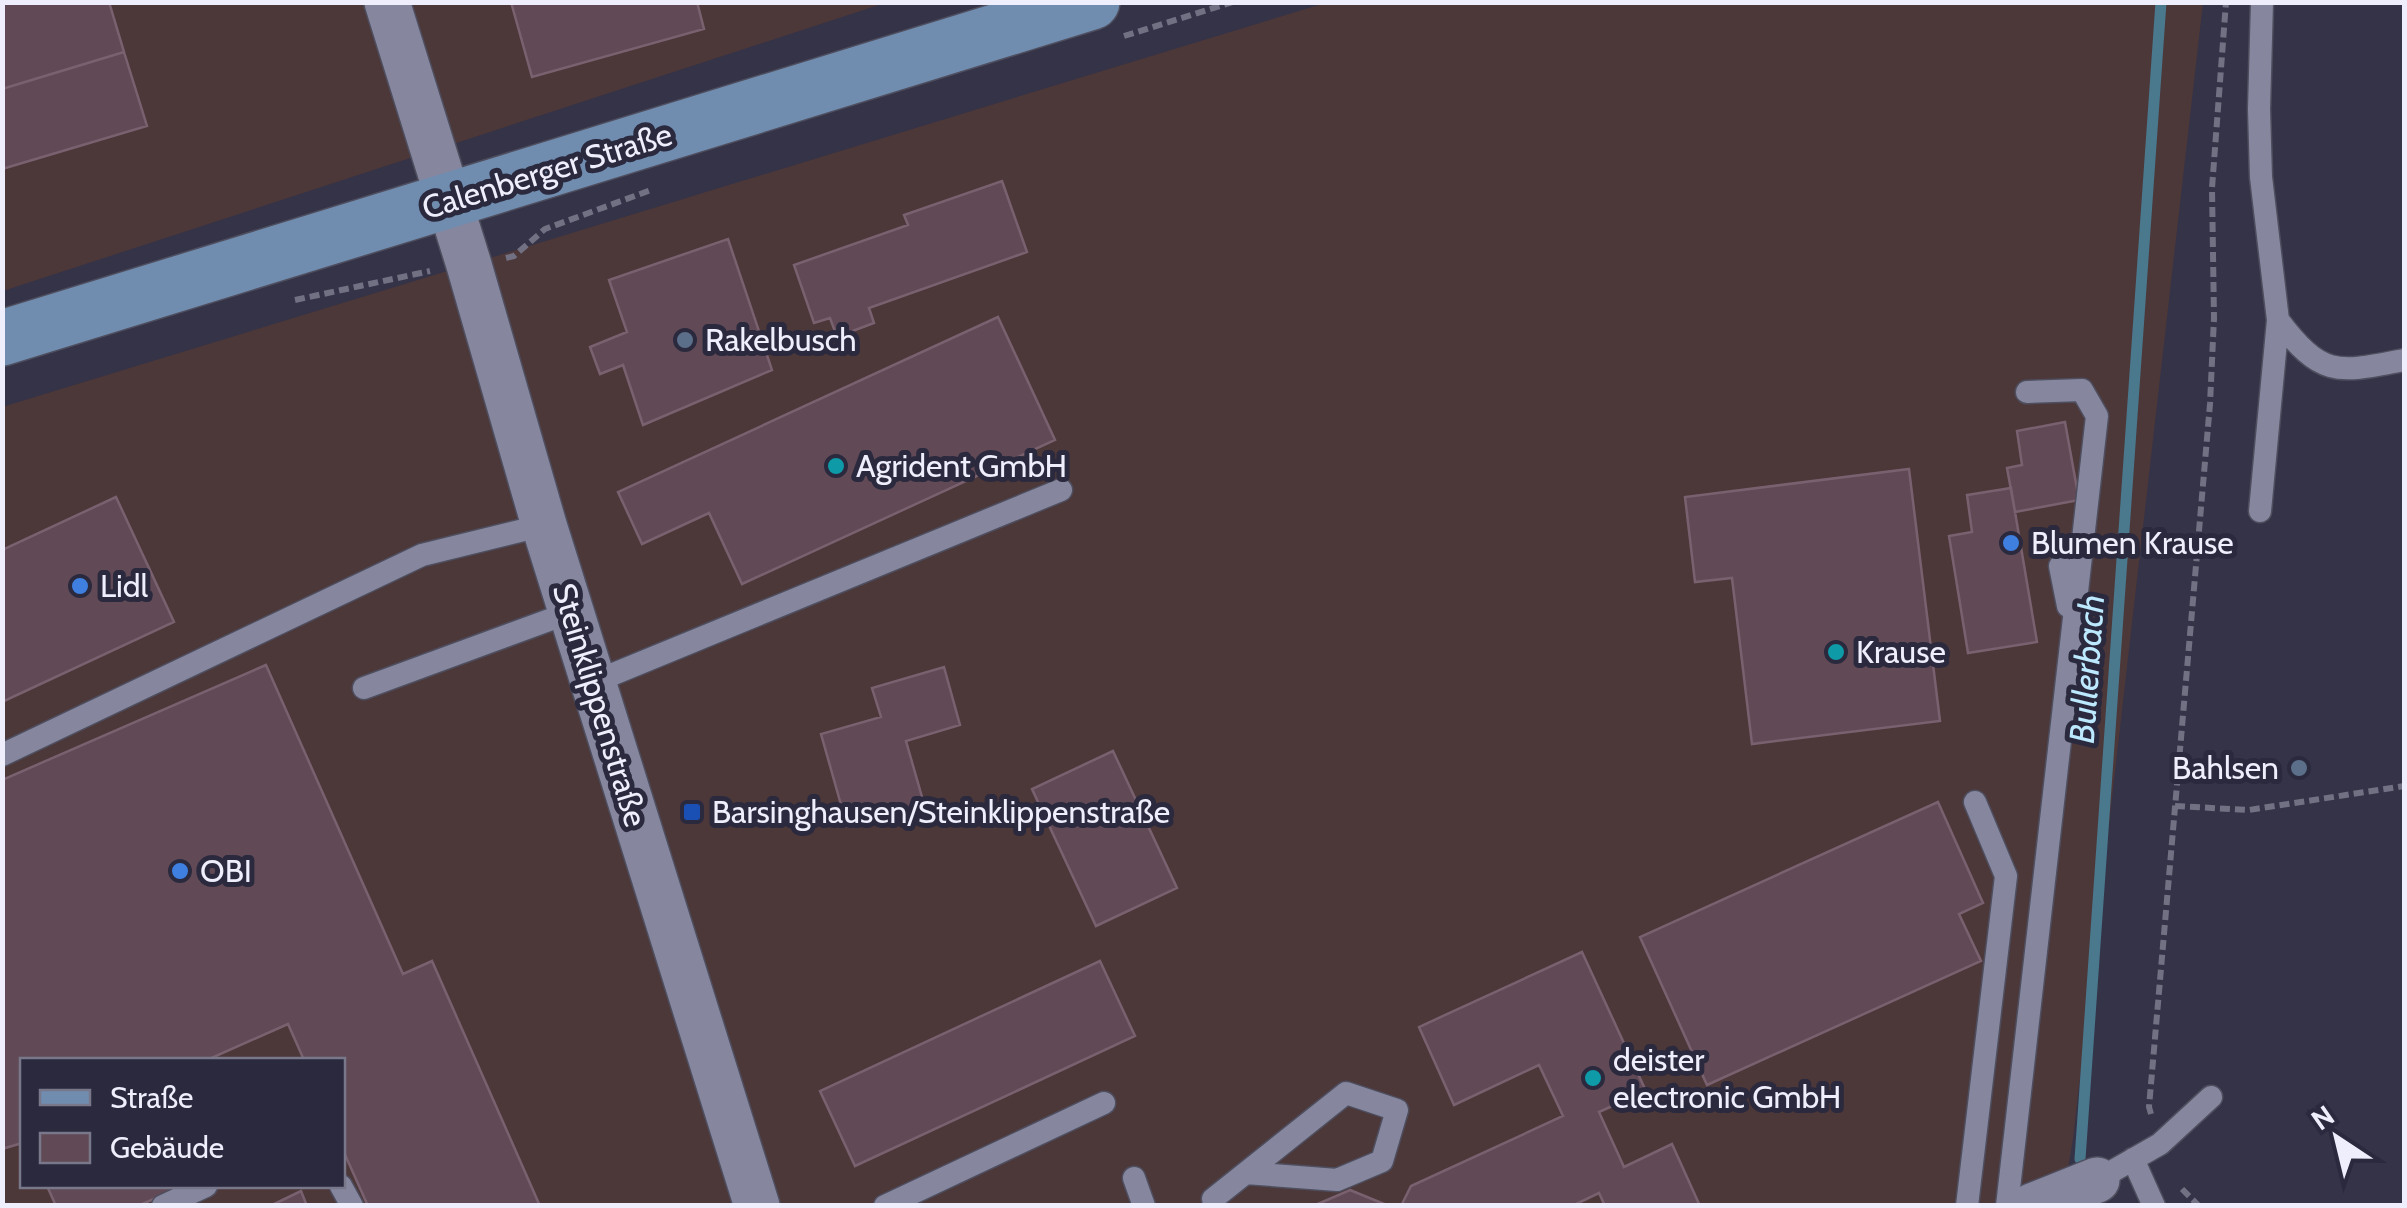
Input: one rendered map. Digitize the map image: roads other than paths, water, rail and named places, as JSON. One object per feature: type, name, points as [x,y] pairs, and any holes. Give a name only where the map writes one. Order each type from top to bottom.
[{"type":"main road","name":"Calenberger Straße","points":[[2,338],[1092,2]]},
{"type":"street","name":"Steinklippenstraße","points":[[387,2],[753,1204]]},
{"type":"street","points":[[2032,1206],[2115,1169]]},
{"type":"lane","points":[[2260,510],[2278,320],[2262,177],[2262,2]]},
{"type":"lane","points":[[2278,320],[2302,352],[2325,364],[2352,370],[2404,360]]},
{"type":"lane","points":[[2007,1206],[2098,416],[2082,390],[2027,392]]},
{"type":"lane","points":[[594,682],[1061,490]]},
{"type":"lane","points":[[2,755],[422,554],[544,525]]},
{"type":"lane","points":[[2060,566],[2073,630]]},
{"type":"lane","points":[[364,688],[571,612]]},
{"type":"lane","points":[[1967,1206],[2006,876],[1975,802]]},
{"type":"lane","points":[[1208,1203],[1346,1094],[1397,1110],[1382,1161],[1337,1180],[1246,1173]]},
{"type":"lane","points":[[2154,1206],[2115,1169],[2160,1144],[2210,1097]]},
{"type":"lane","points":[[885,1206],[1104,1103]]},
{"type":"lane","points":[[1134,1178],[1144,1206]]},
{"type":"lane","points":[[163,1206],[202,1188]]},
{"type":"waterway","name":"Bullerbach","points":[[2080,1159],[2161,2]]},
{"type":"place","name":"Rakelbusch","points":[[685,340]]},
{"type":"place","name":"Agrident GmbH","points":[[836,466]]},
{"type":"place","name":"Blumen Krause","points":[[2011,543]]},
{"type":"place","name":"Lidl","points":[[80,586]]},
{"type":"place","name":"Krause","points":[[1836,652]]},
{"type":"place","name":"Bahlsen","points":[[2299,768]]},
{"type":"place","name":"Barsinghausen/Steinklippenstraße","points":[[692,812]]},
{"type":"place","name":"OBI","points":[[180,871]]},
{"type":"place","name":"deister electronic GmbH","points":[[1593,1078]]}]
